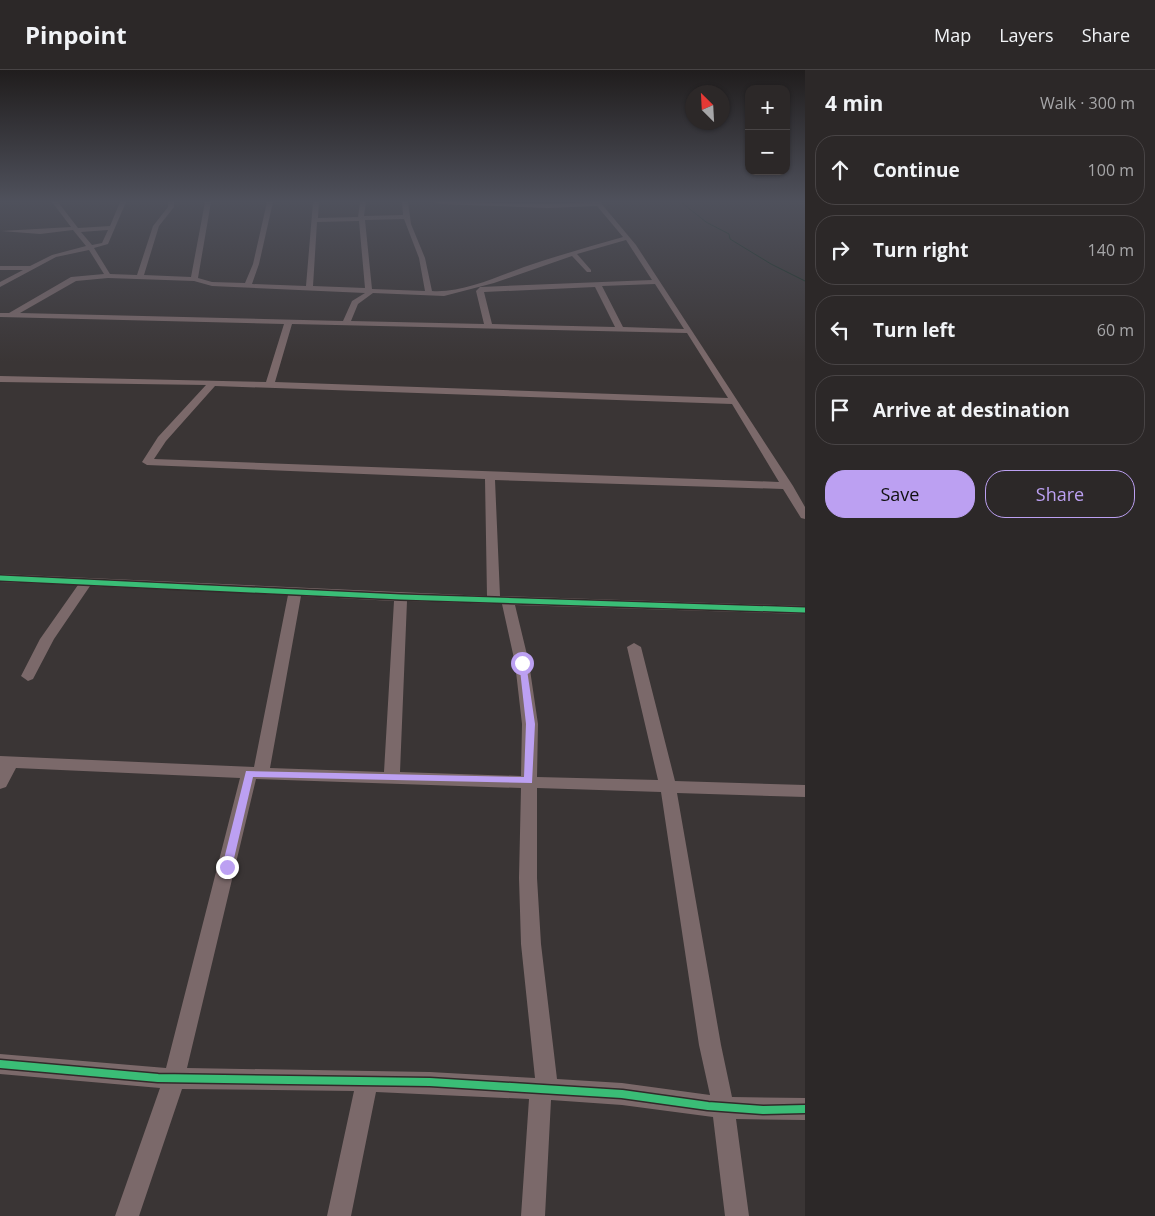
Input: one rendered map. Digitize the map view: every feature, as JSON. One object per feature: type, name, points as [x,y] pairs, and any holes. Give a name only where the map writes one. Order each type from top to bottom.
[{"type":"street","points":[[0,285],[56,255]]},
{"type":"street","points":[[96,255],[108,276]]},
{"type":"street","points":[[140,278],[147,255]]},
{"type":"street","points":[[194,279],[198,255]]},
{"type":"street","points":[[248,284],[258,255]]},
{"type":"street","points":[[309,288],[311,255]]},
{"type":"street","points":[[346,323],[355,304],[369,293],[365,255]]},
{"type":"street","points":[[420,255],[429,293]]},
{"type":"street","points":[[286,287],[269,293],[418,302],[492,281],[566,255]]},
{"type":"street","points":[[575,255],[589,271]]},
{"type":"street","points":[[640,255],[788,486],[805,516]]},
{"type":"street","points":[[0,268],[31,268]]},
{"type":"street","points":[[4,316],[70,280],[108,276],[194,279],[212,284],[248,284],[444,294]]},
{"type":"street","points":[[488,326],[480,291],[483,290],[657,282]]},
{"type":"street","points":[[597,284],[620,329]]},
{"type":"street","points":[[4,316],[687,331]]},
{"type":"street","points":[[269,386],[290,322]]},
{"type":"street","points":[[0,379],[734,401]]},
{"type":"street","points":[[212,384],[162,439],[147,462],[490,477],[788,486]]},
{"type":"street","points":[[490,477],[501,600],[522,663],[530,724],[528,781],[530,944],[542,1031],[544,1089],[533,1216]]},
{"type":"street","points":[[0,578],[401,597],[805,610]]},
{"type":"street","points":[[28,676],[47,639],[87,582]]},
{"type":"street","points":[[127,1216],[174,1078],[255,773],[296,592]]},
{"type":"street","points":[[392,777],[399,673],[401,597]]},
{"type":"street","points":[[634,646],[668,787],[710,1045],[723,1107],[737,1216]]},
{"type":"street","points":[[0,783],[6,762],[255,773],[805,791]]},
{"type":"street","points":[[0,1064],[174,1078],[430,1082],[622,1094],[723,1107],[763,1110],[805,1109]]},
{"type":"street","points":[[339,1216],[367,1081]]},
{"type":"waterway","points":[[757,255],[805,281]]},
{"type":"cycle path","points":[[0,578],[401,597],[805,610]]},
{"type":"cycle path","points":[[0,1064],[158,1078],[430,1082],[622,1094],[708,1106],[763,1110],[805,1109]]},
{"type":"route","points":[[227,867],[250,773],[528,781],[530,724],[522,663]]}]
